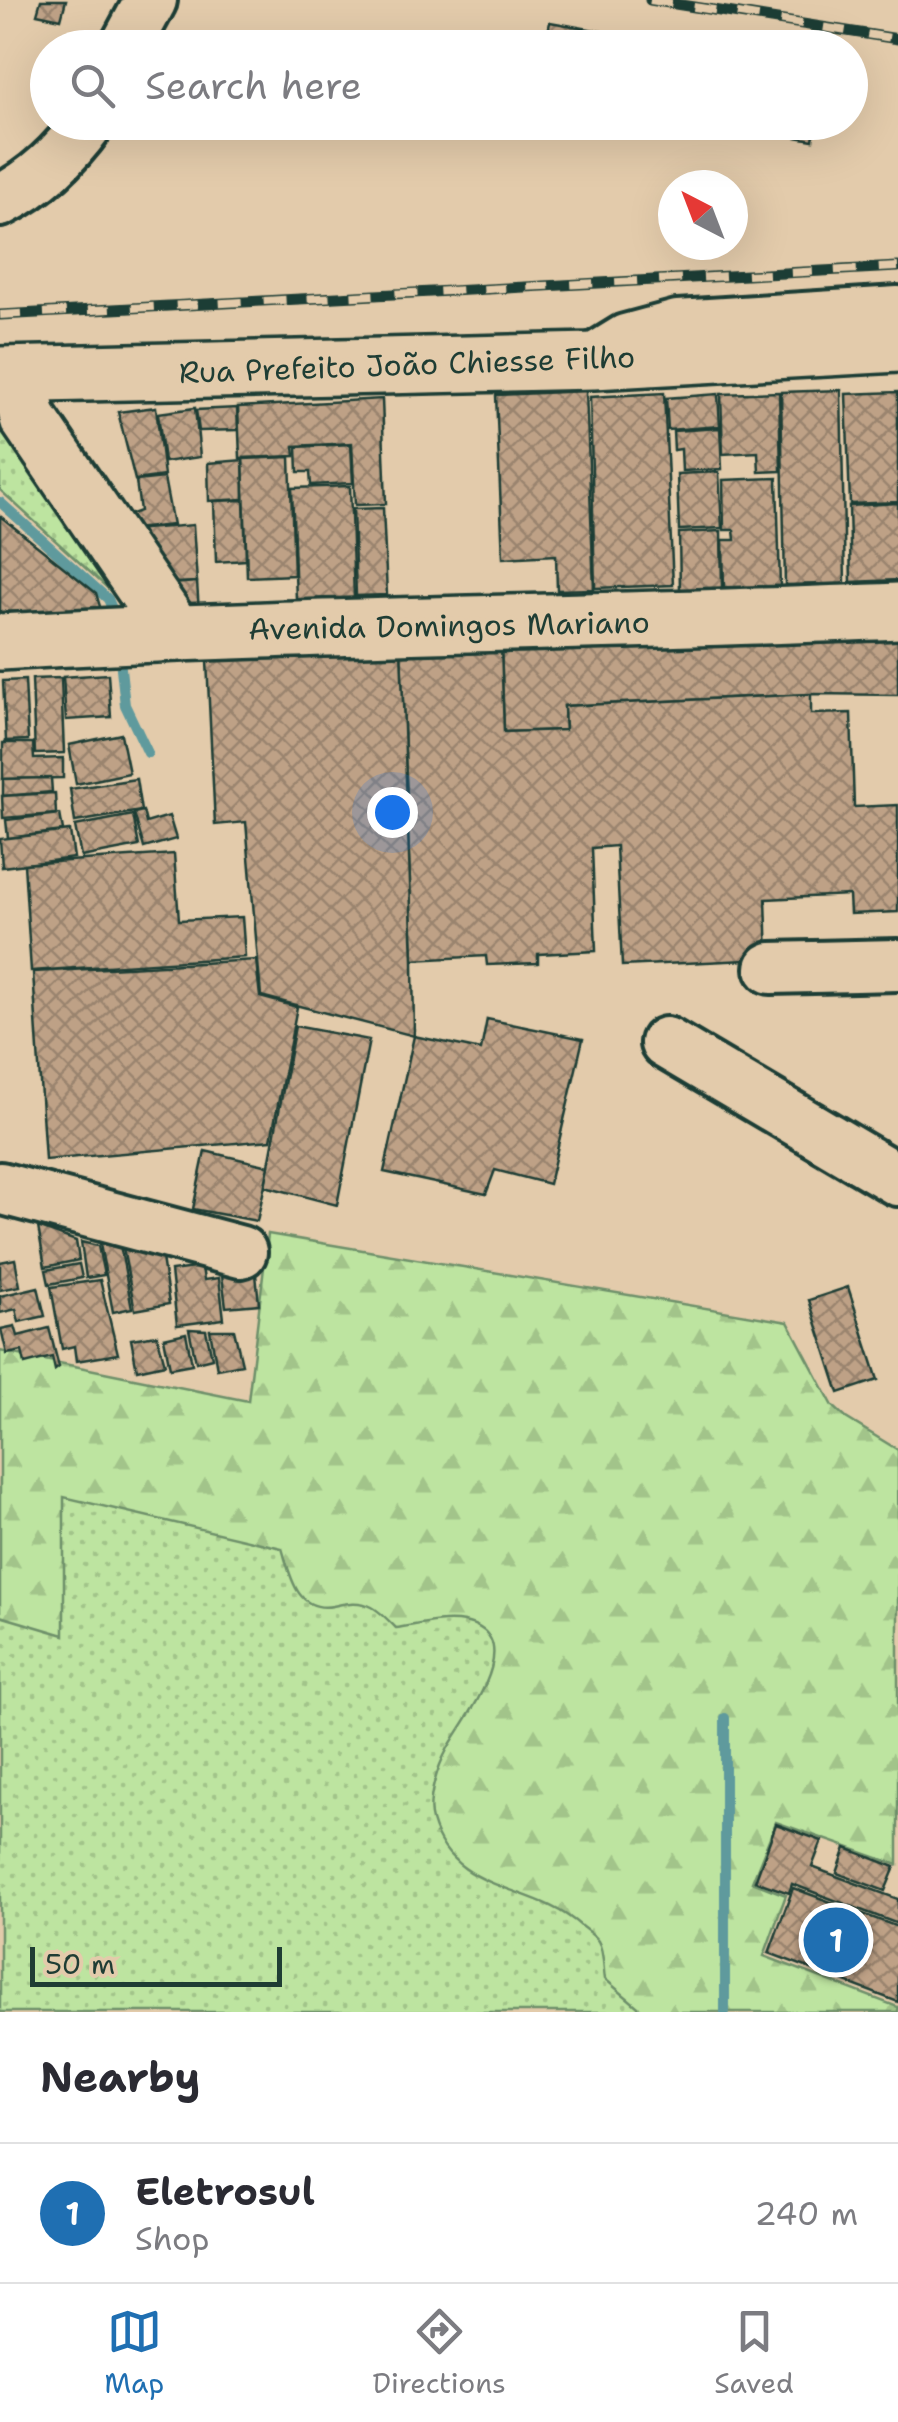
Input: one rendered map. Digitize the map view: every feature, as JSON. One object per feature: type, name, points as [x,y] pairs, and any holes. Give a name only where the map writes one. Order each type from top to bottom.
[{"type":"main road","name":"Rua Prefeito João Chiesse Filho","points":[[10,375],[593,360],[898,344]]},
{"type":"main road","points":[[10,375],[35,430],[162,633]]},
{"type":"main road","name":"Avenida Domingos Mariano","points":[[0,642],[162,633],[898,612]]},
{"type":"street","points":[[134,30],[150,0]]},
{"type":"street","points":[[0,201],[28,187],[76,140]]},
{"type":"street","points":[[593,360],[626,340],[678,326],[898,312]]},
{"type":"street","name":"Rua Prefeito João Chiesse Filho","points":[[814,351],[898,355]]},
{"type":"street","points":[[771,968],[898,965]]},
{"type":"street","points":[[666,1043],[898,1180]]},
{"type":"street","points":[[0,1188],[241,1252]]},
{"type":"green space","points":[[0,418],[125,604],[0,490]]},
{"type":"green space","points":[[268,1234],[788,1322],[833,1406],[898,1450],[898,1865],[776,1822],[752,1882],[786,1895],[764,1956],[898,2007],[898,2012],[644,2012],[605,1979],[600,1945],[590,1933],[562,1912],[496,1885],[457,1862],[442,1845],[432,1821],[431,1803],[444,1755],[488,1679],[492,1643],[483,1630],[456,1621],[396,1628],[367,1605],[311,1604],[297,1589],[282,1548],[64,1497],[64,1635],[0,1616],[0,1351],[248,1401]]},
{"type":"green space","points":[[0,1481],[358,1568],[520,1628],[677,2012],[0,2012]]},
{"type":"building","points":[[41,0],[66,0],[61,19],[37,14]]},
{"type":"building","points":[[550,22],[595,30],[548,30]]},
{"type":"building","points":[[841,390],[845,584],[785,585],[781,392]]},
{"type":"building","points":[[586,391],[594,589],[557,590],[556,555],[503,558],[496,395]]},
{"type":"building","points":[[779,392],[781,471],[759,472],[758,452],[723,454],[721,394]]},
{"type":"building","points":[[898,392],[898,502],[850,504],[846,394]]},
{"type":"building","points":[[664,393],[673,585],[595,588],[590,397]]},
{"type":"building","points":[[718,394],[720,426],[668,430],[666,398]]},
{"type":"building","points":[[382,399],[386,504],[355,505],[352,443],[294,446],[295,456],[240,458],[238,407]]},
{"type":"building","points":[[156,407],[164,476],[135,480],[118,412]]},
{"type":"building","points":[[195,408],[200,457],[164,462],[158,413]]},
{"type":"building","points":[[237,408],[238,430],[199,431],[196,410]]},
{"type":"building","points":[[720,428],[722,469],[682,471],[681,449],[674,450],[673,431]]},
{"type":"building","points":[[351,444],[353,483],[311,485],[310,472],[298,472],[297,447]]},
{"type":"building","points":[[290,457],[294,575],[247,577],[243,459]]},
{"type":"building","points":[[243,460],[244,499],[209,501],[208,463]]},
{"type":"building","points":[[719,472],[722,528],[679,530],[677,474]]},
{"type":"building","points":[[164,478],[173,525],[133,529],[131,514],[140,511],[136,481]]},
{"type":"building","points":[[777,478],[780,588],[724,590],[723,540],[735,540],[734,530],[724,530],[723,480]]},
{"type":"building","points":[[350,486],[354,598],[296,600],[292,488]]},
{"type":"building","points":[[244,500],[246,560],[216,562],[214,501]]},
{"type":"building","points":[[898,503],[898,580],[851,582],[849,506]]},
{"type":"building","points":[[383,508],[387,595],[356,596],[353,509]]},
{"type":"building","points":[[0,516],[96,593],[101,610],[0,612]]},
{"type":"building","points":[[193,525],[197,582],[157,584],[132,530]]},
{"type":"building","points":[[721,531],[722,589],[680,591],[679,533]]},
{"type":"building","points":[[197,582],[199,612],[158,585]]},
{"type":"building","points":[[898,633],[898,695],[811,694],[564,706],[565,730],[504,732],[501,646]]},
{"type":"building","points":[[501,646],[504,732],[565,730],[564,706],[811,694],[811,714],[851,713],[854,807],[898,805],[898,912],[850,914],[849,895],[766,899],[768,959],[622,966],[616,846],[592,848],[596,951],[538,954],[538,963],[487,965],[486,956],[413,960],[401,650]]},
{"type":"building","points":[[401,650],[414,1036],[261,996],[246,822],[215,825],[207,661]]},
{"type":"building","points":[[108,674],[111,717],[66,720],[63,677]]},
{"type":"building","points":[[61,678],[64,753],[35,754],[32,679]]},
{"type":"building","points":[[25,680],[28,740],[6,741],[3,681]]},
{"type":"building","points":[[121,734],[129,773],[76,784],[69,745]]},
{"type":"building","points":[[3,743],[33,743],[34,759],[63,758],[63,778],[3,779]]},
{"type":"building","points":[[51,778],[52,792],[3,796],[3,779]]},
{"type":"building","points":[[136,779],[141,811],[75,822],[70,789]]},
{"type":"building","points":[[55,793],[56,814],[3,818],[2,796]]},
{"type":"building","points":[[143,811],[146,823],[169,816],[176,839],[144,848],[134,813]]},
{"type":"building","points":[[60,814],[63,831],[8,838],[6,820]]},
{"type":"building","points":[[133,815],[139,846],[81,857],[75,826]]},
{"type":"building","points":[[70,831],[74,858],[2,867],[0,839]]},
{"type":"building","points":[[174,854],[179,920],[242,917],[245,957],[31,971],[24,864]]},
{"type":"building","points":[[256,960],[260,997],[297,1007],[271,1140],[45,1160],[33,972]]},
{"type":"building","points":[[487,1019],[583,1039],[549,1184],[495,1170],[486,1194],[384,1172],[414,1036],[481,1050]]},
{"type":"building","points":[[295,1026],[369,1040],[337,1205],[265,1186]]},
{"type":"building","points":[[205,1151],[269,1166],[257,1221],[193,1209]]},
{"type":"building","points":[[38,1227],[76,1241],[79,1260],[45,1267]]},
{"type":"building","points":[[99,1239],[120,1245],[132,1308],[113,1312]]},
{"type":"building","points":[[81,1242],[98,1246],[104,1275],[86,1278]]},
{"type":"building","points":[[122,1243],[161,1251],[169,1304],[135,1310]]},
{"type":"building","points":[[15,1259],[20,1286],[0,1290],[0,1262]]},
{"type":"building","points":[[79,1264],[82,1278],[49,1284],[46,1270]]},
{"type":"building","points":[[255,1264],[259,1304],[226,1307],[221,1268]]},
{"type":"building","points":[[202,1267],[204,1280],[219,1278],[224,1319],[177,1325],[171,1271]]},
{"type":"building","points":[[100,1280],[118,1354],[76,1361],[74,1346],[62,1349],[51,1287]]},
{"type":"building","points":[[38,1287],[45,1316],[19,1322],[16,1309],[0,1313],[0,1296]]},
{"type":"building","points":[[848,1287],[878,1380],[839,1393],[809,1300]]},
{"type":"building","points":[[15,1326],[18,1336],[49,1328],[59,1367],[55,1370],[52,1357],[25,1364],[22,1351],[7,1354],[1,1329]]},
{"type":"building","points":[[189,1329],[206,1330],[212,1358],[196,1362]]},
{"type":"building","points":[[210,1330],[234,1330],[242,1364],[217,1369]]},
{"type":"building","points":[[186,1333],[192,1364],[170,1368],[164,1338]]},
{"type":"building","points":[[157,1335],[165,1364],[137,1370],[131,1339]]},
{"type":"building","points":[[776,1824],[822,1841],[812,1867],[898,1899],[898,1924],[792,1884],[789,1893],[755,1881]]},
{"type":"building","points":[[846,1848],[895,1867],[885,1891],[837,1873]]},
{"type":"building","points":[[793,1888],[898,1927],[898,2002],[769,1953]]},
{"type":"waterway","points":[[0,502],[108,599],[116,618]]},
{"type":"waterway","points":[[119,650],[125,705],[148,753]]},
{"type":"waterway","points":[[725,1718],[725,2012]]},
{"type":"railway","points":[[650,0],[841,30]]},
{"type":"railway","points":[[868,34],[898,39]]},
{"type":"railway","points":[[0,315],[898,267]]},
{"type":"place","name":"Eletrosul","points":[[836,1940]]}]
